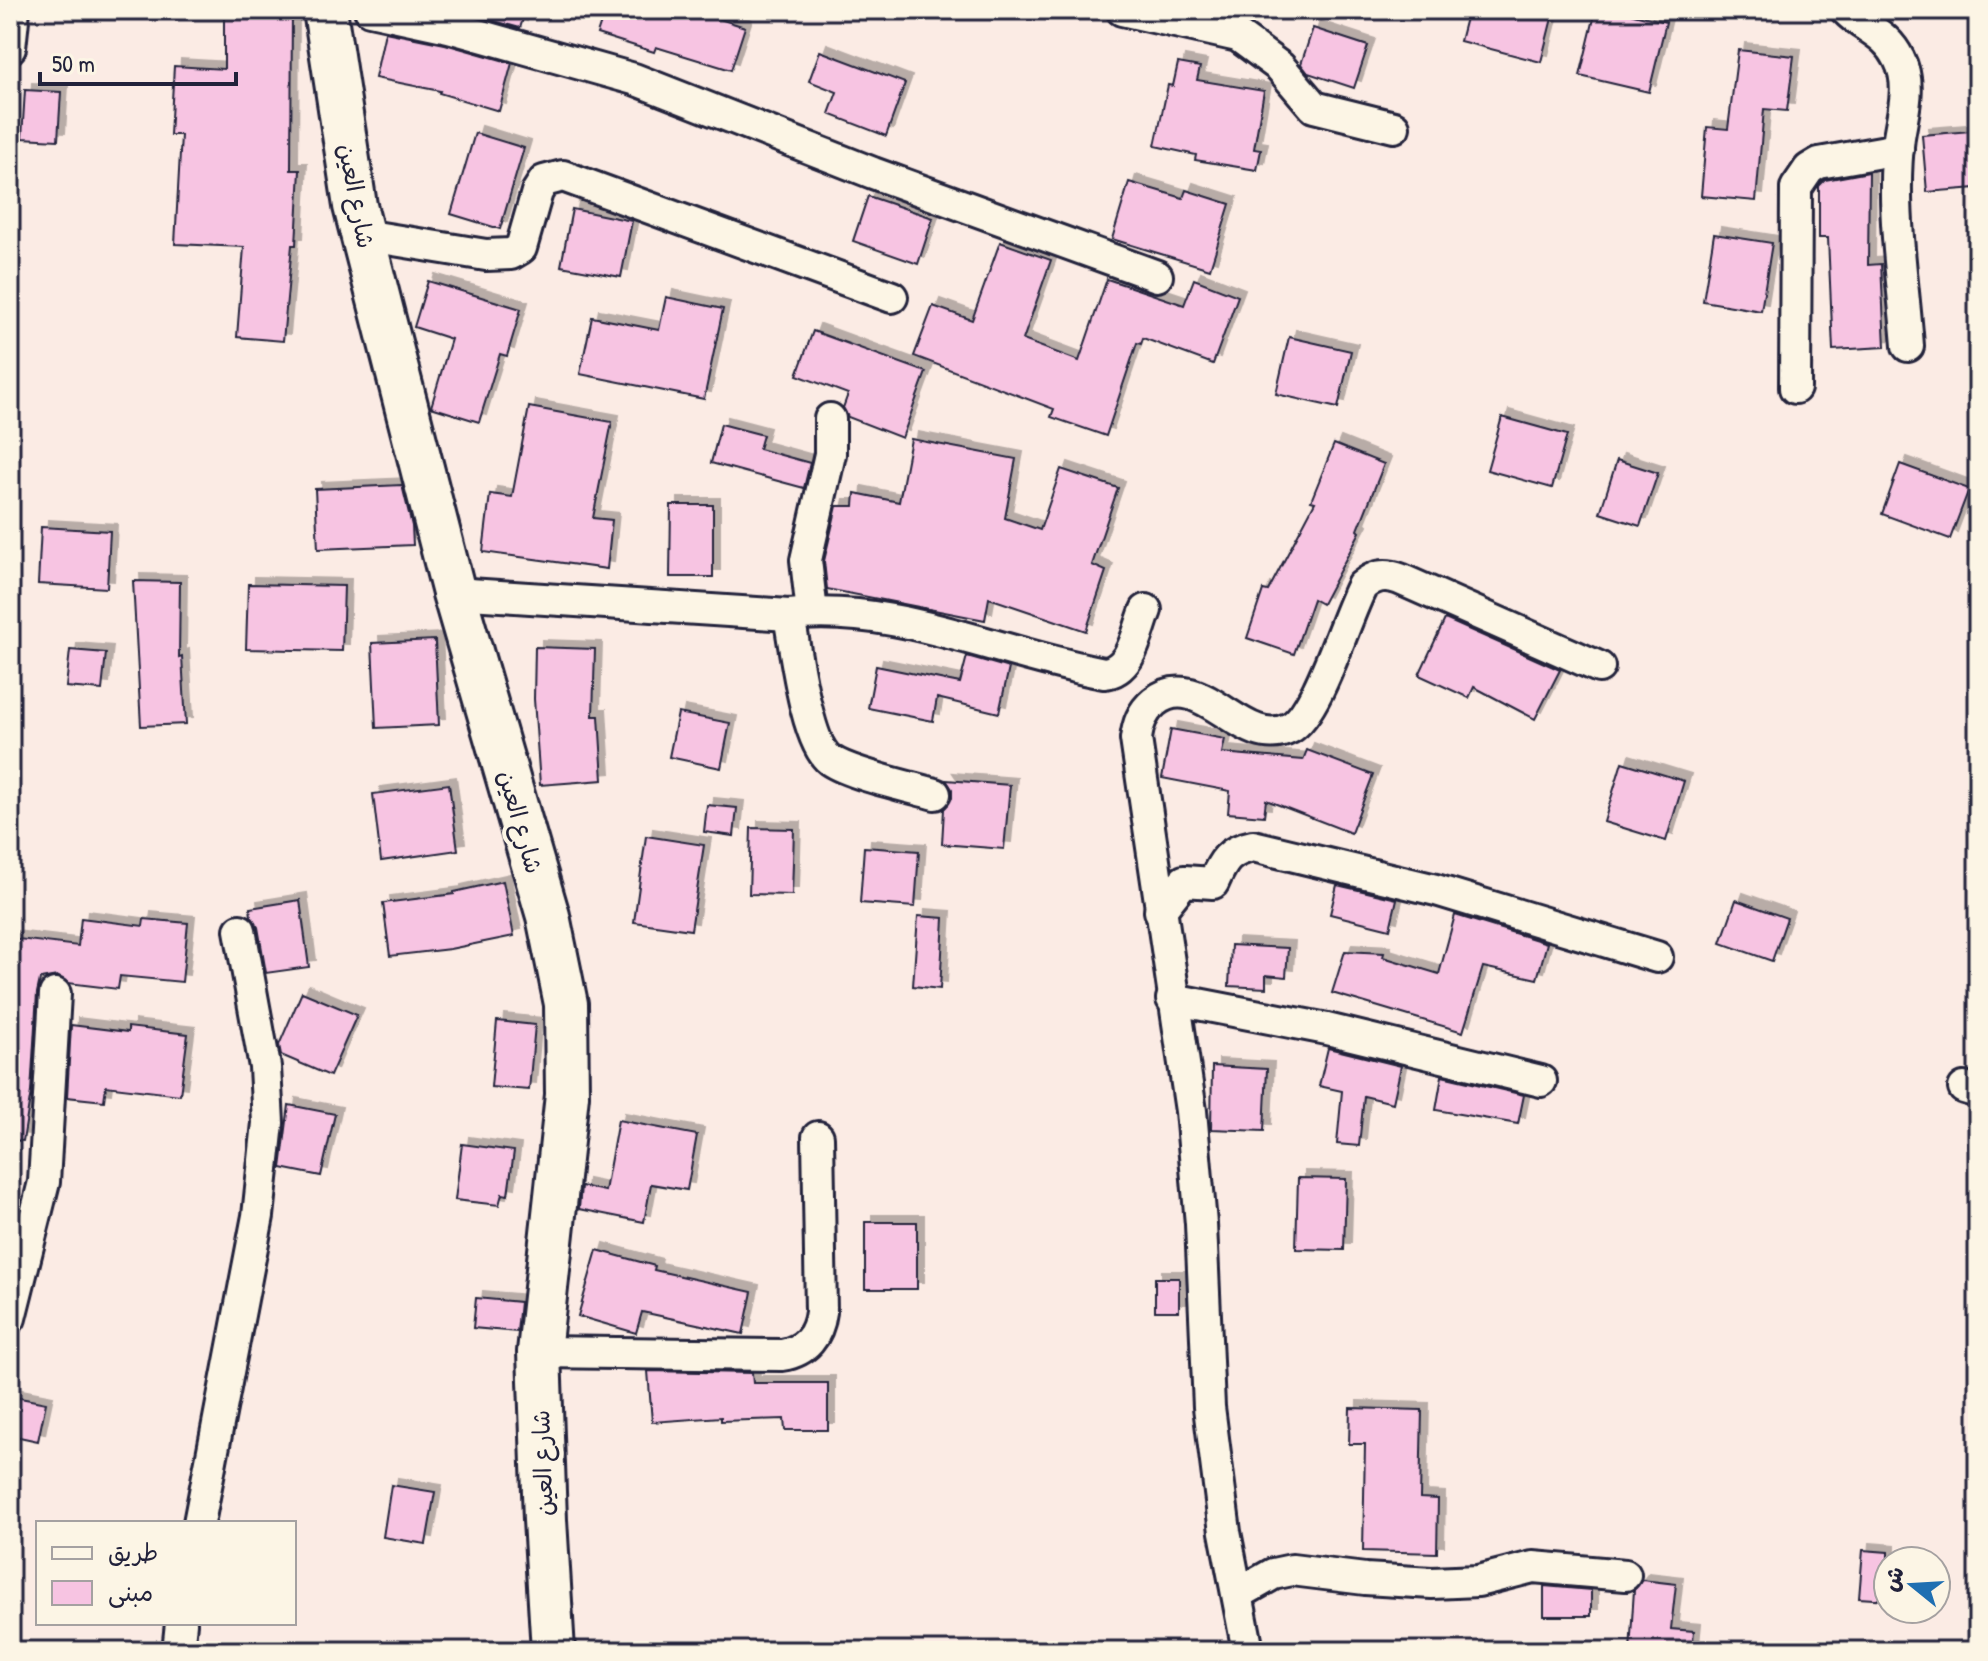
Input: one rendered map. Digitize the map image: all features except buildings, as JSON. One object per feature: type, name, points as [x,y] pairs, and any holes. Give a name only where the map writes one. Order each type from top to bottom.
[{"type":"street","points":[[10,48],[14,10]]},
{"type":"street","name":"شارع العين","points":[[325,10],[355,206],[454,593],[548,916],[566,1004],[567,1095],[539,1352],[553,1651]]},
{"type":"street","points":[[370,10],[449,27],[634,79],[873,173],[1157,276]]},
{"type":"street","points":[[1122,10],[1238,36],[1280,67],[1314,107],[1394,127]]},
{"type":"street","points":[[1846,10],[1890,44],[1906,78],[1898,149],[1897,202],[1908,346]]},
{"type":"street","points":[[1795,388],[1796,188],[1801,177],[1819,163],[1898,149]]},
{"type":"street","points":[[363,235],[471,253],[511,254],[521,248],[528,217],[544,181],[563,176],[892,297]]},
{"type":"street","points":[[830,419],[830,454],[806,560],[800,614],[812,733],[823,754],[844,767],[935,794]]},
{"type":"street","points":[[1248,1651],[1225,1532],[1212,1438],[1197,1168],[1136,739],[1138,724],[1146,710],[1158,699],[1173,693],[1189,694],[1254,729],[1277,732],[1288,729],[1306,713],[1362,586],[1370,579],[1390,575],[1599,667]]},
{"type":"street","points":[[454,593],[800,614],[857,613],[1104,673],[1112,672],[1126,662],[1146,610]]},
{"type":"street","points":[[1160,911],[1184,881],[1213,883],[1224,858],[1237,849],[1253,846],[1436,890],[1657,957]]},
{"type":"street","points":[[199,1521],[258,1216],[268,1123],[265,1067],[240,930]]},
{"type":"street","points":[[10,1318],[44,1182],[55,994]]},
{"type":"street","points":[[1172,999],[1327,1029],[1541,1081]]},
{"type":"street","points":[[539,1352],[782,1355],[802,1348],[816,1333],[821,1312],[818,1137]]},
{"type":"street","points":[[1238,1594],[1273,1574],[1292,1570],[1432,1583],[1478,1581],[1533,1567],[1625,1575]]},
{"type":"street","points":[[178,1651],[181,1625]]}]
